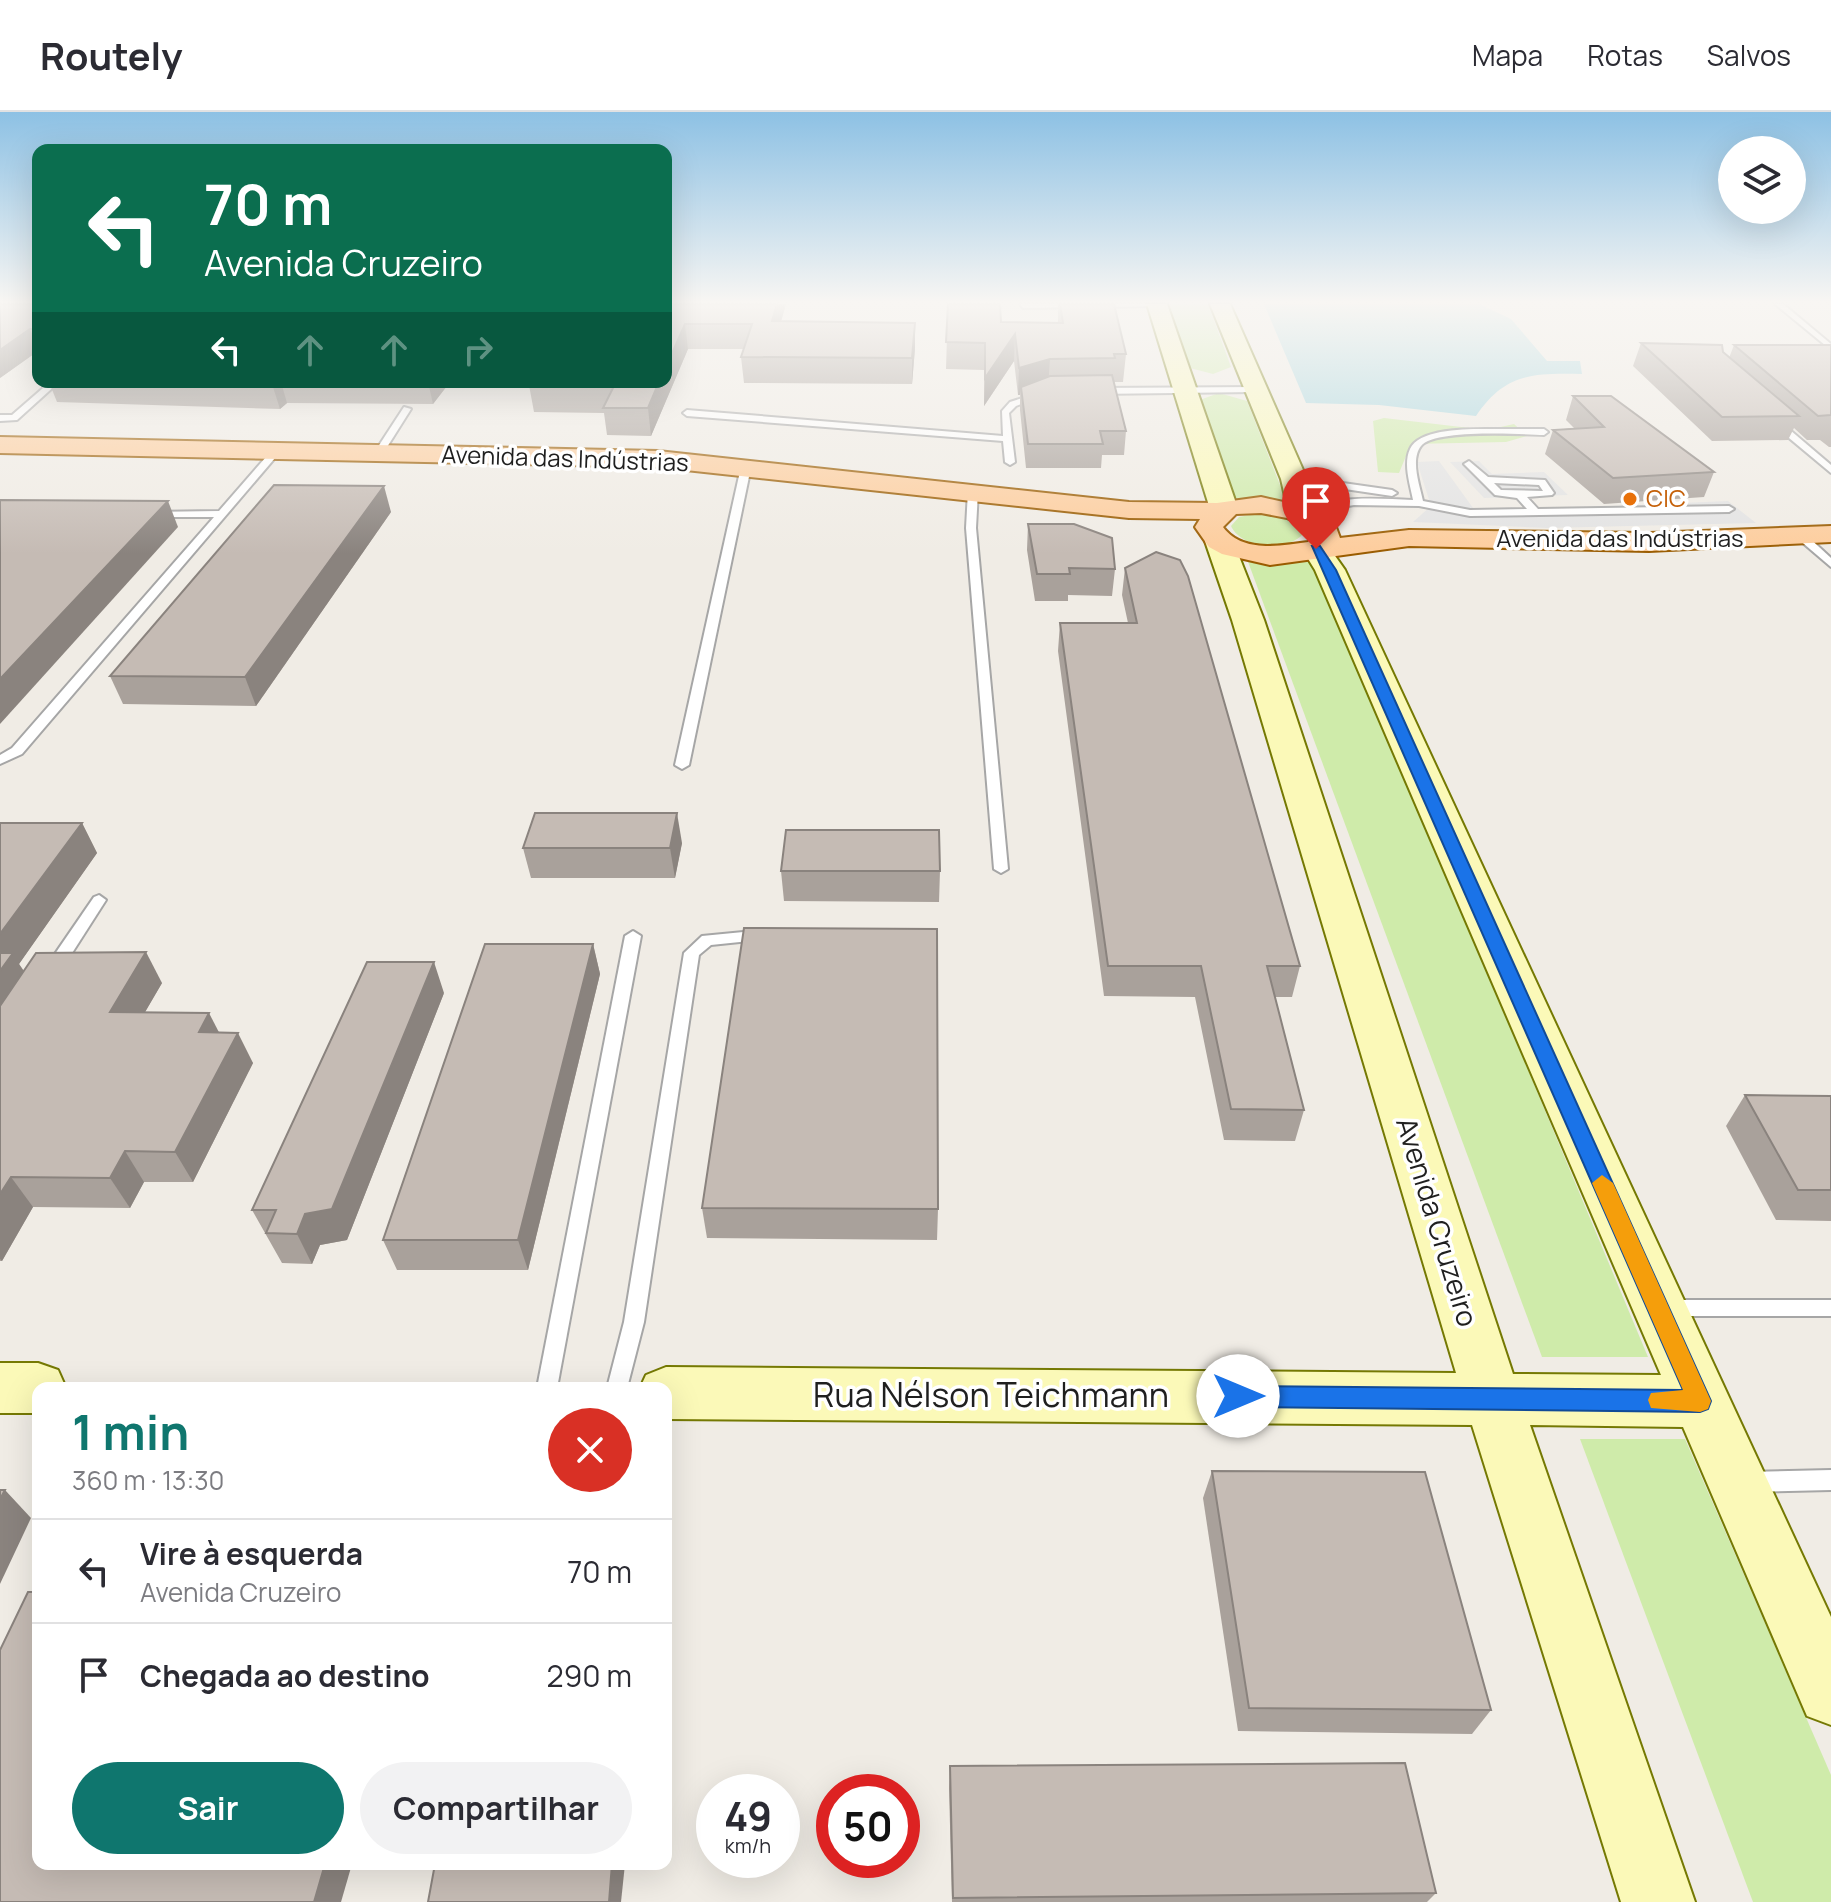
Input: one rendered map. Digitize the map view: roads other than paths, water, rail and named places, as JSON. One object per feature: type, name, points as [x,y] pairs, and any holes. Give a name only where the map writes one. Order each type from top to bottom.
[{"type":"main road","name":"Avenida Cruzeiro","points":[[1184,388],[1219,524],[1248,620],[1492,1398],[1658,1902]]},
{"type":"main road","points":[[1254,389],[1294,479],[1311,528],[1658,1308],[1736,1482],[1826,1669]]},
{"type":"main road","name":"Avenida das Indústrias","points":[[0,445],[658,459],[973,491],[1219,524],[1232,548],[1270,556],[1311,528],[1409,538],[1649,542],[1831,534]]},
{"type":"main road","points":[[1219,524],[1261,505],[1311,528]]},
{"type":"main road","points":[[0,1388],[32,1388]]},
{"type":"main road","name":"Rua Nélson Teichmann","points":[[672,1393],[1700,1401]]},
{"type":"lane","points":[[0,432],[48,388]]},
{"type":"lane","points":[[1080,392],[1254,389]]},
{"type":"lane","points":[[1010,462],[1007,409],[1048,393]]},
{"type":"lane","points":[[379,453],[407,409]]},
{"type":"lane","points":[[1764,412],[1831,470]]},
{"type":"lane","points":[[687,413],[1008,439]]},
{"type":"lane","points":[[0,418],[14,418]]},
{"type":"lane","points":[[1418,499],[1411,468],[1415,445],[1420,439],[1447,433],[1544,432]]},
{"type":"lane","points":[[0,760],[17,751],[276,451]]},
{"type":"lane","points":[[1469,464],[1485,480],[1498,493],[1520,495],[1550,491],[1538,480],[1485,480]]},
{"type":"lane","points":[[682,765],[746,467]]},
{"type":"lane","points":[[1294,479],[1418,499],[1470,513],[1729,509]]},
{"type":"lane","points":[[973,491],[971,528],[1001,869]]},
{"type":"lane","points":[[1520,495],[1536,513]]},
{"type":"lane","points":[[1311,528],[1341,504],[1418,499]]},
{"type":"lane","points":[[143,514],[223,514]]},
{"type":"lane","points":[[1801,536],[1831,564]]},
{"type":"lane","points":[[41,987],[99,900]]},
{"type":"lane","points":[[619,1382],[634,1322],[692,953],[707,940],[780,935]]},
{"type":"lane","points":[[548,1382],[633,936]]},
{"type":"lane","points":[[1658,1308],[1831,1308]]},
{"type":"lane","points":[[1736,1482],[1831,1480]]},
{"type":"water","points":[[1299,388],[1503,388],[1476,416],[1379,405],[1306,403]]},
{"type":"place","name":"CIC","points":[[1630,499]]}]
